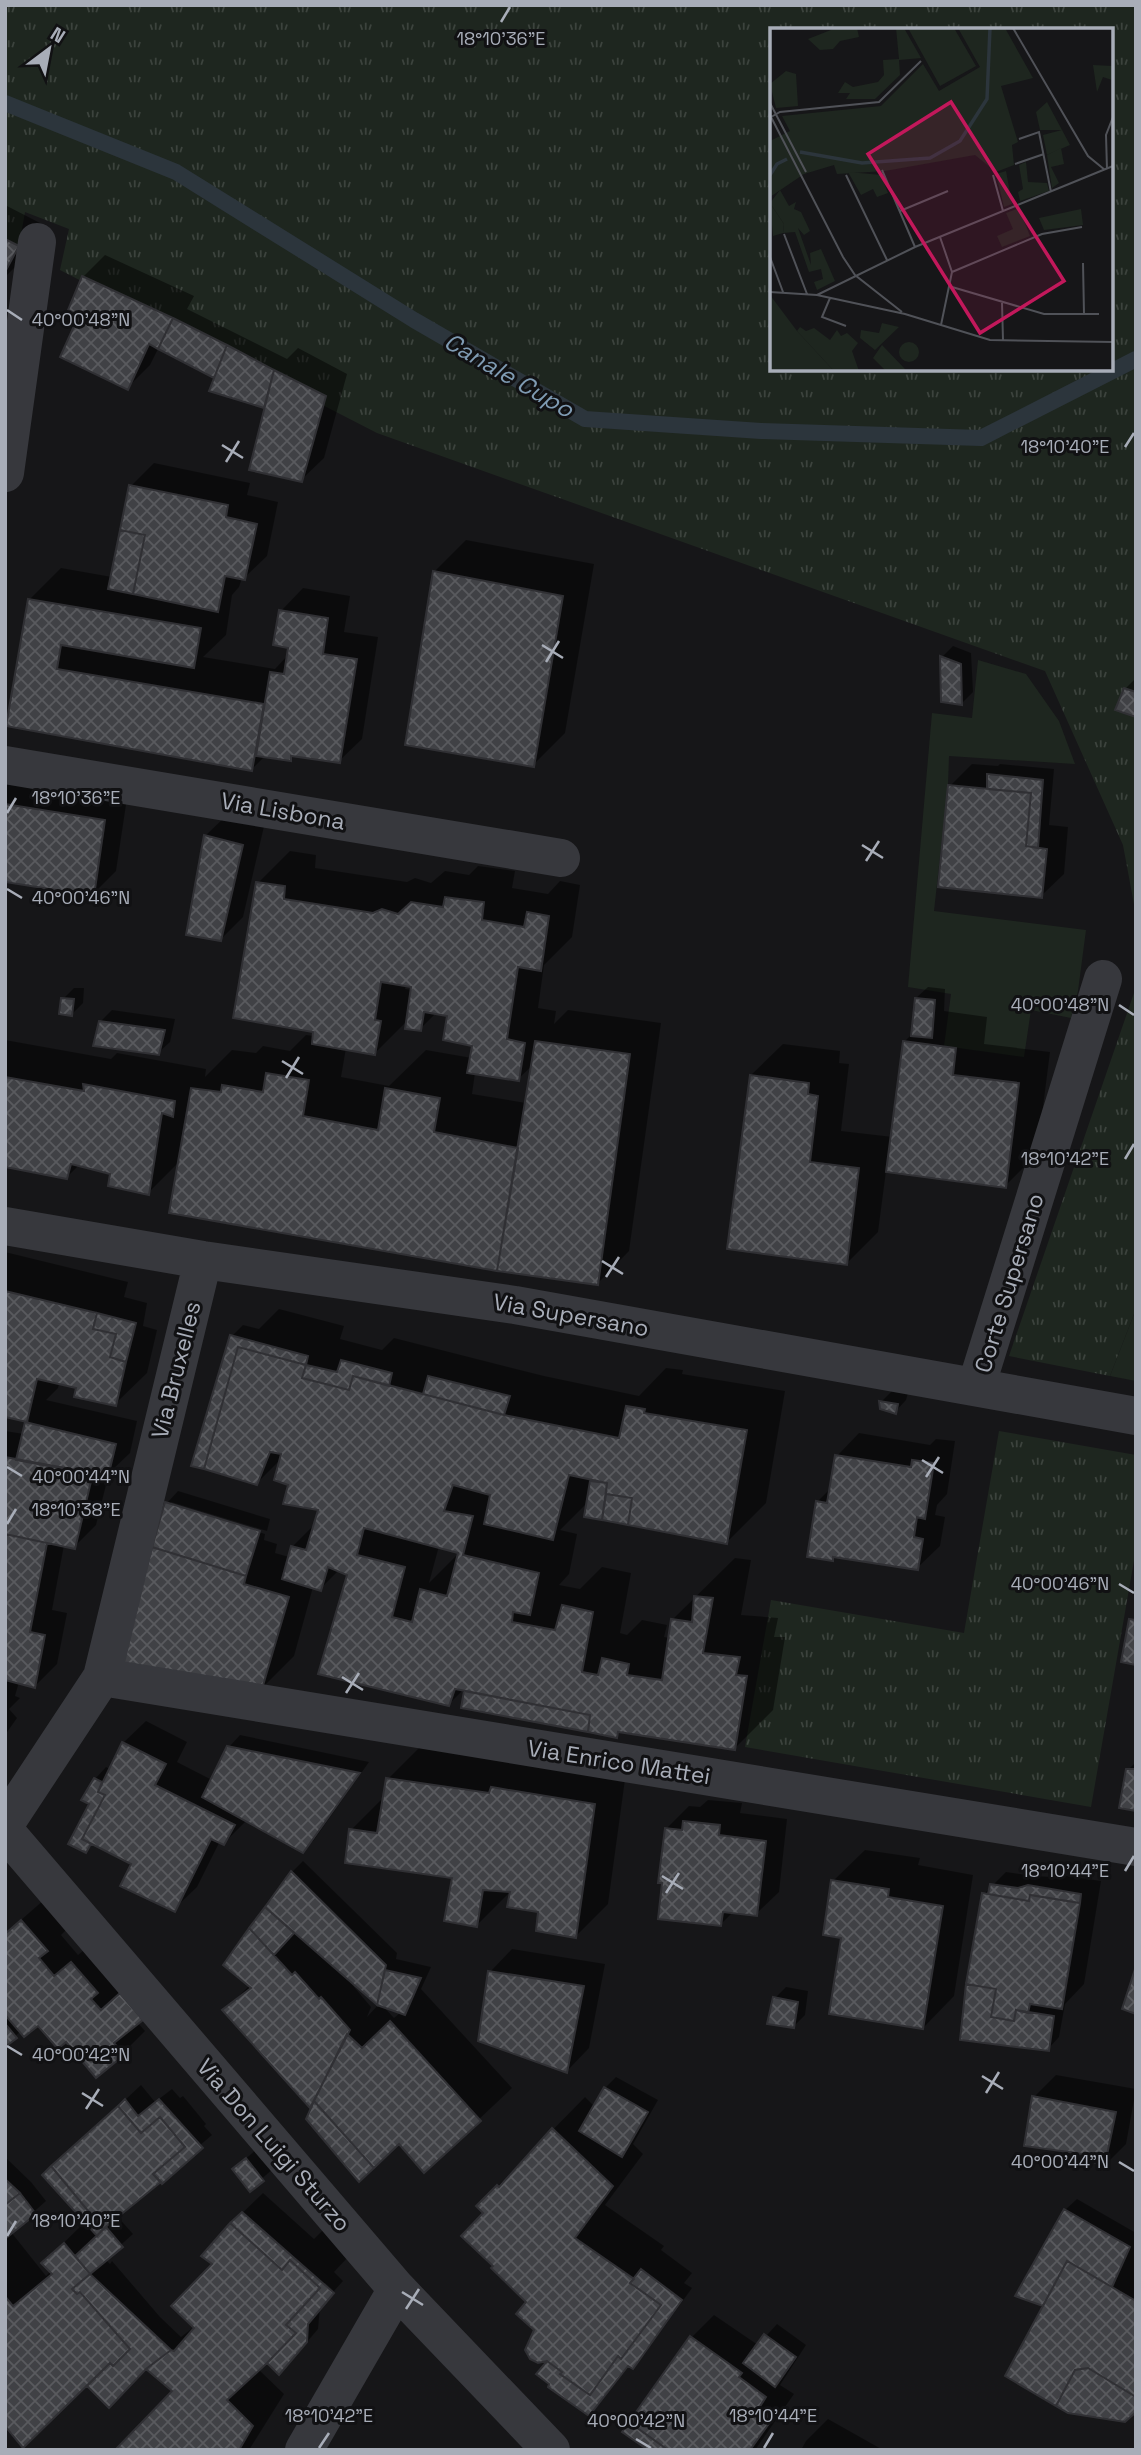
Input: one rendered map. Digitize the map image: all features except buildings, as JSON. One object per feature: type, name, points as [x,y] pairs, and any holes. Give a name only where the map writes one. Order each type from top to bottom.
[{"type":"street","points":[[5,473],[37,242]]},
{"type":"street","name":"Via Lisbona","points":[[5,765],[561,858]]},
{"type":"street","name":"Corte Supersano","points":[[976,1387],[1103,979]]},
{"type":"street","name":"Via Supersano","points":[[5,1226],[203,1260],[515,1305],[1136,1416]]},
{"type":"street","name":"Via Bruxelles","points":[[5,1824],[102,1677],[203,1260]]},
{"type":"street","name":"Via Enrico Mattei","points":[[102,1677],[1136,1847]]},
{"type":"street","name":"Via Don Luigi Sturzo","points":[[5,1831],[397,2289],[551,2450]]},
{"type":"street","points":[[304,2450],[397,2289]]},
{"type":"green space","points":[[5,5],[1136,5],[1136,915],[1123,845],[1045,671],[377,433],[60,270],[69,229],[25,212],[19,246],[5,239]]},
{"type":"green space","points":[[978,660],[1026,674],[1059,721],[1075,764],[949,756],[934,911],[1086,930],[1078,991],[1071,1018],[1031,1010],[1024,1057],[944,1046],[951,994],[908,987],[932,713],[972,718]]},
{"type":"green space","points":[[1134,993],[1136,1309],[1110,1376],[1009,1356]]},
{"type":"green space","points":[[1136,1309],[1136,1381],[1110,1376]]},
{"type":"green space","points":[[999,1431],[1136,1455],[1136,1549],[1091,1807],[745,1747],[771,1600],[964,1633]]},
{"type":"waterway","name":"Canale Cupo","points":[[5,103],[176,172],[414,320],[585,419],[761,431],[981,438],[1112,371]]},
{"type":"waterway","name":"Canale Cupo","points":[[1113,371],[1136,359]]}]
